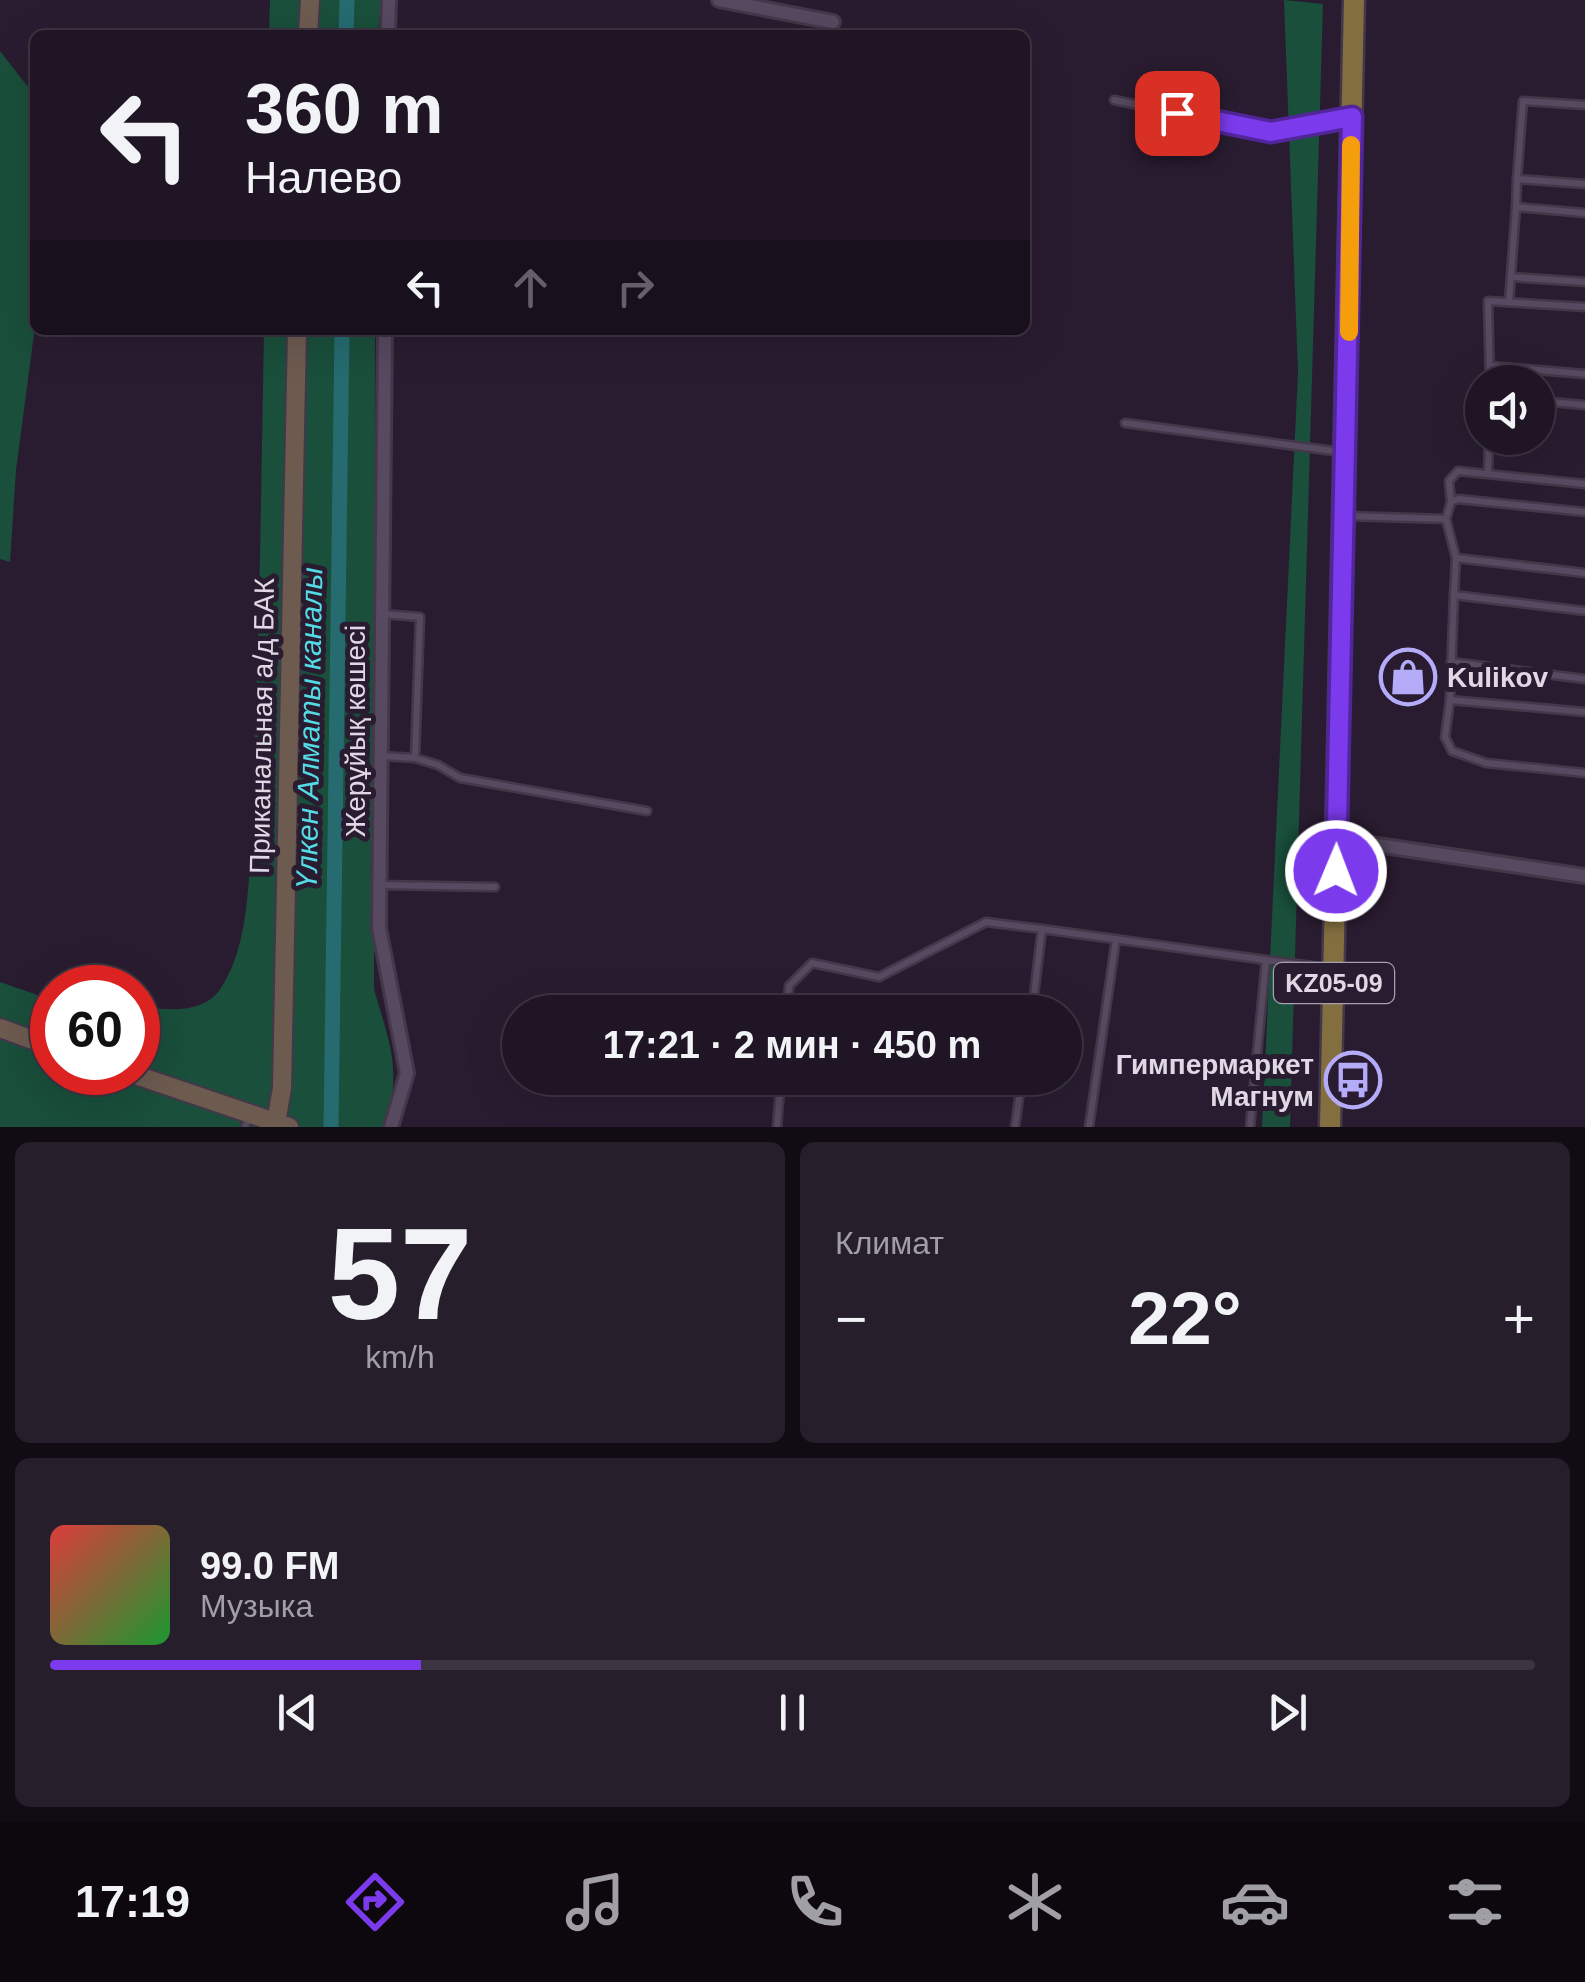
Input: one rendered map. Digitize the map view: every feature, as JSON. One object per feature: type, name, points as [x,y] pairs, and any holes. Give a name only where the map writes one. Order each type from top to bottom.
[{"type":"main road","name":"KZ05-09","points":[[1330,1127],[1354,0]]},
{"type":"street","points":[[308,30],[310,0]]},
{"type":"street","points":[[388,30],[389,0]]},
{"type":"street","points":[[719,0],[833,22]]},
{"type":"street","name":"Приканальная а/д БАК","points":[[283,1125],[297,335]]},
{"type":"street","name":"Жерұйық көшесі","points":[[385,335],[379,928],[406,1073],[391,1127]]},
{"type":"street","points":[[1337,838],[1585,876]]},
{"type":"street","points":[[0,1028],[30,1039]]},
{"type":"street","points":[[160,1085],[248,1120],[283,1125]]},
{"type":"lane","points":[[1114,100],[1271,132],[1352,117]]},
{"type":"lane","points":[[1509,302],[1523,100],[1585,105]]},
{"type":"lane","points":[[1517,179],[1585,184]]},
{"type":"lane","points":[[1516,207],[1585,212]]},
{"type":"lane","points":[[1512,277],[1585,282]]},
{"type":"lane","points":[[1490,365],[1488,301],[1585,306]]},
{"type":"lane","points":[[1555,371],[1585,374]]},
{"type":"lane","points":[[1555,402],[1585,405]]},
{"type":"lane","points":[[1125,424],[1347,452]]},
{"type":"lane","points":[[1488,473],[1489,455]]},
{"type":"lane","points":[[1585,484],[1488,473],[1458,472],[1452,476],[1446,518],[1456,558],[1445,737],[1452,750],[1486,763],[1585,773]]},
{"type":"lane","points":[[1451,502],[1468,499],[1585,512]]},
{"type":"lane","points":[[1345,516],[1446,518]]},
{"type":"lane","points":[[1456,558],[1585,573]]},
{"type":"lane","points":[[1454,595],[1585,611]]},
{"type":"lane","points":[[380,614],[420,617],[415,758]]},
{"type":"lane","points":[[1451,662],[1585,678]]},
{"type":"lane","points":[[1450,700],[1585,712]]},
{"type":"lane","points":[[380,756],[438,764],[460,778],[647,811]]},
{"type":"lane","points":[[379,885],[496,887]]},
{"type":"lane","points":[[788,995],[789,986],[812,963],[880,977],[986,922],[1334,969]]},
{"type":"lane","points":[[1034,995],[1042,929]]},
{"type":"lane","points":[[1090,1127],[1116,939]]},
{"type":"lane","points":[[1250,1127],[1266,960]]},
{"type":"lane","points":[[777,1127],[780,1095]]},
{"type":"lane","points":[[1016,1127],[1020,1095]]},
{"type":"green space","points":[[270,0],[381,0],[378,30],[269,30]]},
{"type":"green space","points":[[1284,0],[1323,4],[1290,1127],[1262,1127],[1298,372]]},
{"type":"green space","points":[[0,51],[30,90],[30,335],[34,335],[16,470],[10,562],[0,559]]},
{"type":"green space","points":[[264,335],[375,335],[374,989],[389,1042],[393,1074],[383,1127],[0,1127],[0,982],[30,992],[30,1095],[160,1095],[160,1009],[194,1007],[221,988],[239,945],[250,868]]},
{"type":"waterway","name":"Үлкен Алматы каналы","points":[[346,30],[347,0]]},
{"type":"waterway","name":"Үлкен Алматы каналы","points":[[331,1127],[342,335]]},
{"type":"slow traffic","points":[[1349,332],[1351,145]]},
{"type":"place","name":"Kulikov","points":[[1408,677]]},
{"type":"place","name":"Гимпермаркет Магнум","points":[[1353,1080]]},
{"type":"route","points":[[1177,113],[1271,132],[1352,117],[1336,871]]}]
